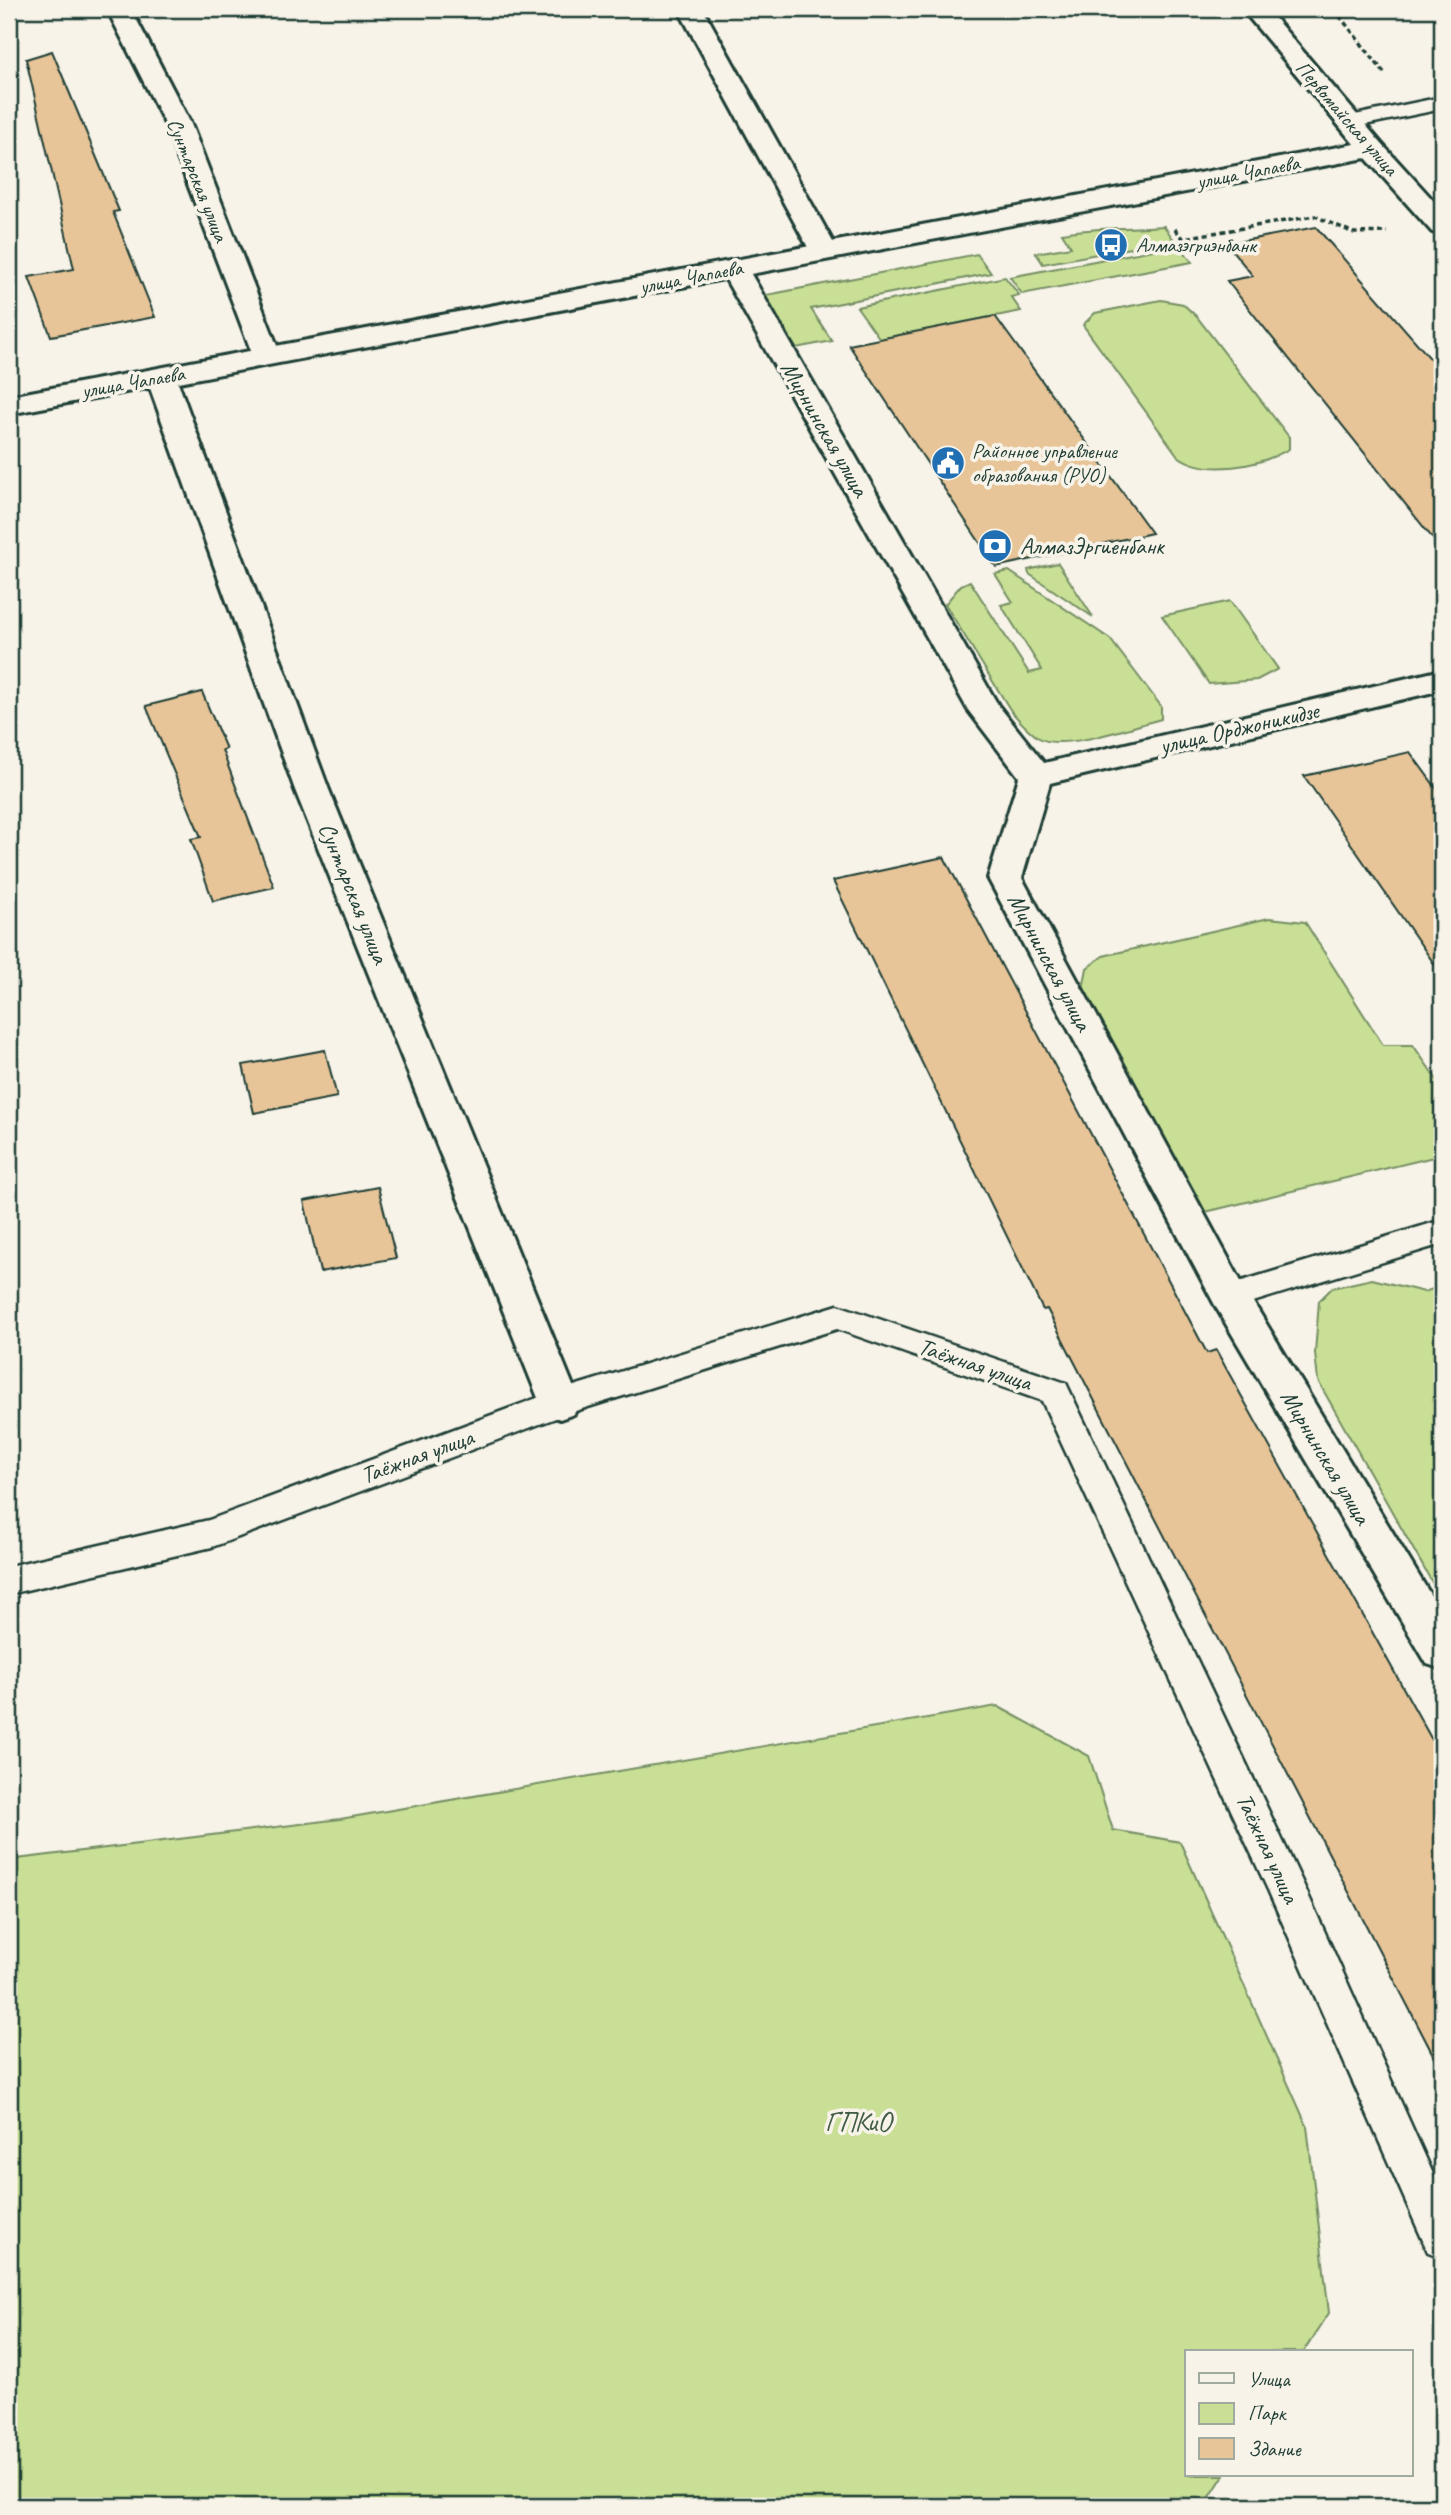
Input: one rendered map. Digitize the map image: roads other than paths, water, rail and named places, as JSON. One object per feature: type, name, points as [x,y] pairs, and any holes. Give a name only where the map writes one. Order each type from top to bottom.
[{"type":"street","name":"Сунтарская улица","points":[[119,9],[178,124],[267,356]]},
{"type":"street","points":[[690,9],[824,251]]},
{"type":"street","name":"Первомайская улица","points":[[1254,9],[1372,149],[1442,226]]},
{"type":"street","name":"улица Чапаева","points":[[9,405],[1372,149]]},
{"type":"street","name":"Мирнинская улица","points":[[734,269],[984,710],[1036,776],[1005,878],[1230,1297],[1442,1651]]},
{"type":"street","name":"Сунтарская улица","points":[[161,377],[312,790],[560,1403]]},
{"type":"street","name":"улица Орджоникидзе","points":[[1036,776],[1442,680]]},
{"type":"lane","points":[[1350,122],[1442,103]]},
{"type":"lane","points":[[1230,1297],[1442,1232]]},
{"type":"lane","name":"Таёжная улица","points":[[9,1580],[212,1533],[560,1403],[838,1317],[1054,1392],[1287,1890],[1442,2238]]},
{"type":"place","name":"Алмазэгриэнбанк","points":[[1111,245]]},
{"type":"place","name":"Районное управление образования (РУО)","points":[[948,463]]},
{"type":"place","name":"АлмазЭргиенбанк","points":[[995,546]]},
{"type":"park label","name":"ГПКиО","points":[[858,2121]]}]
